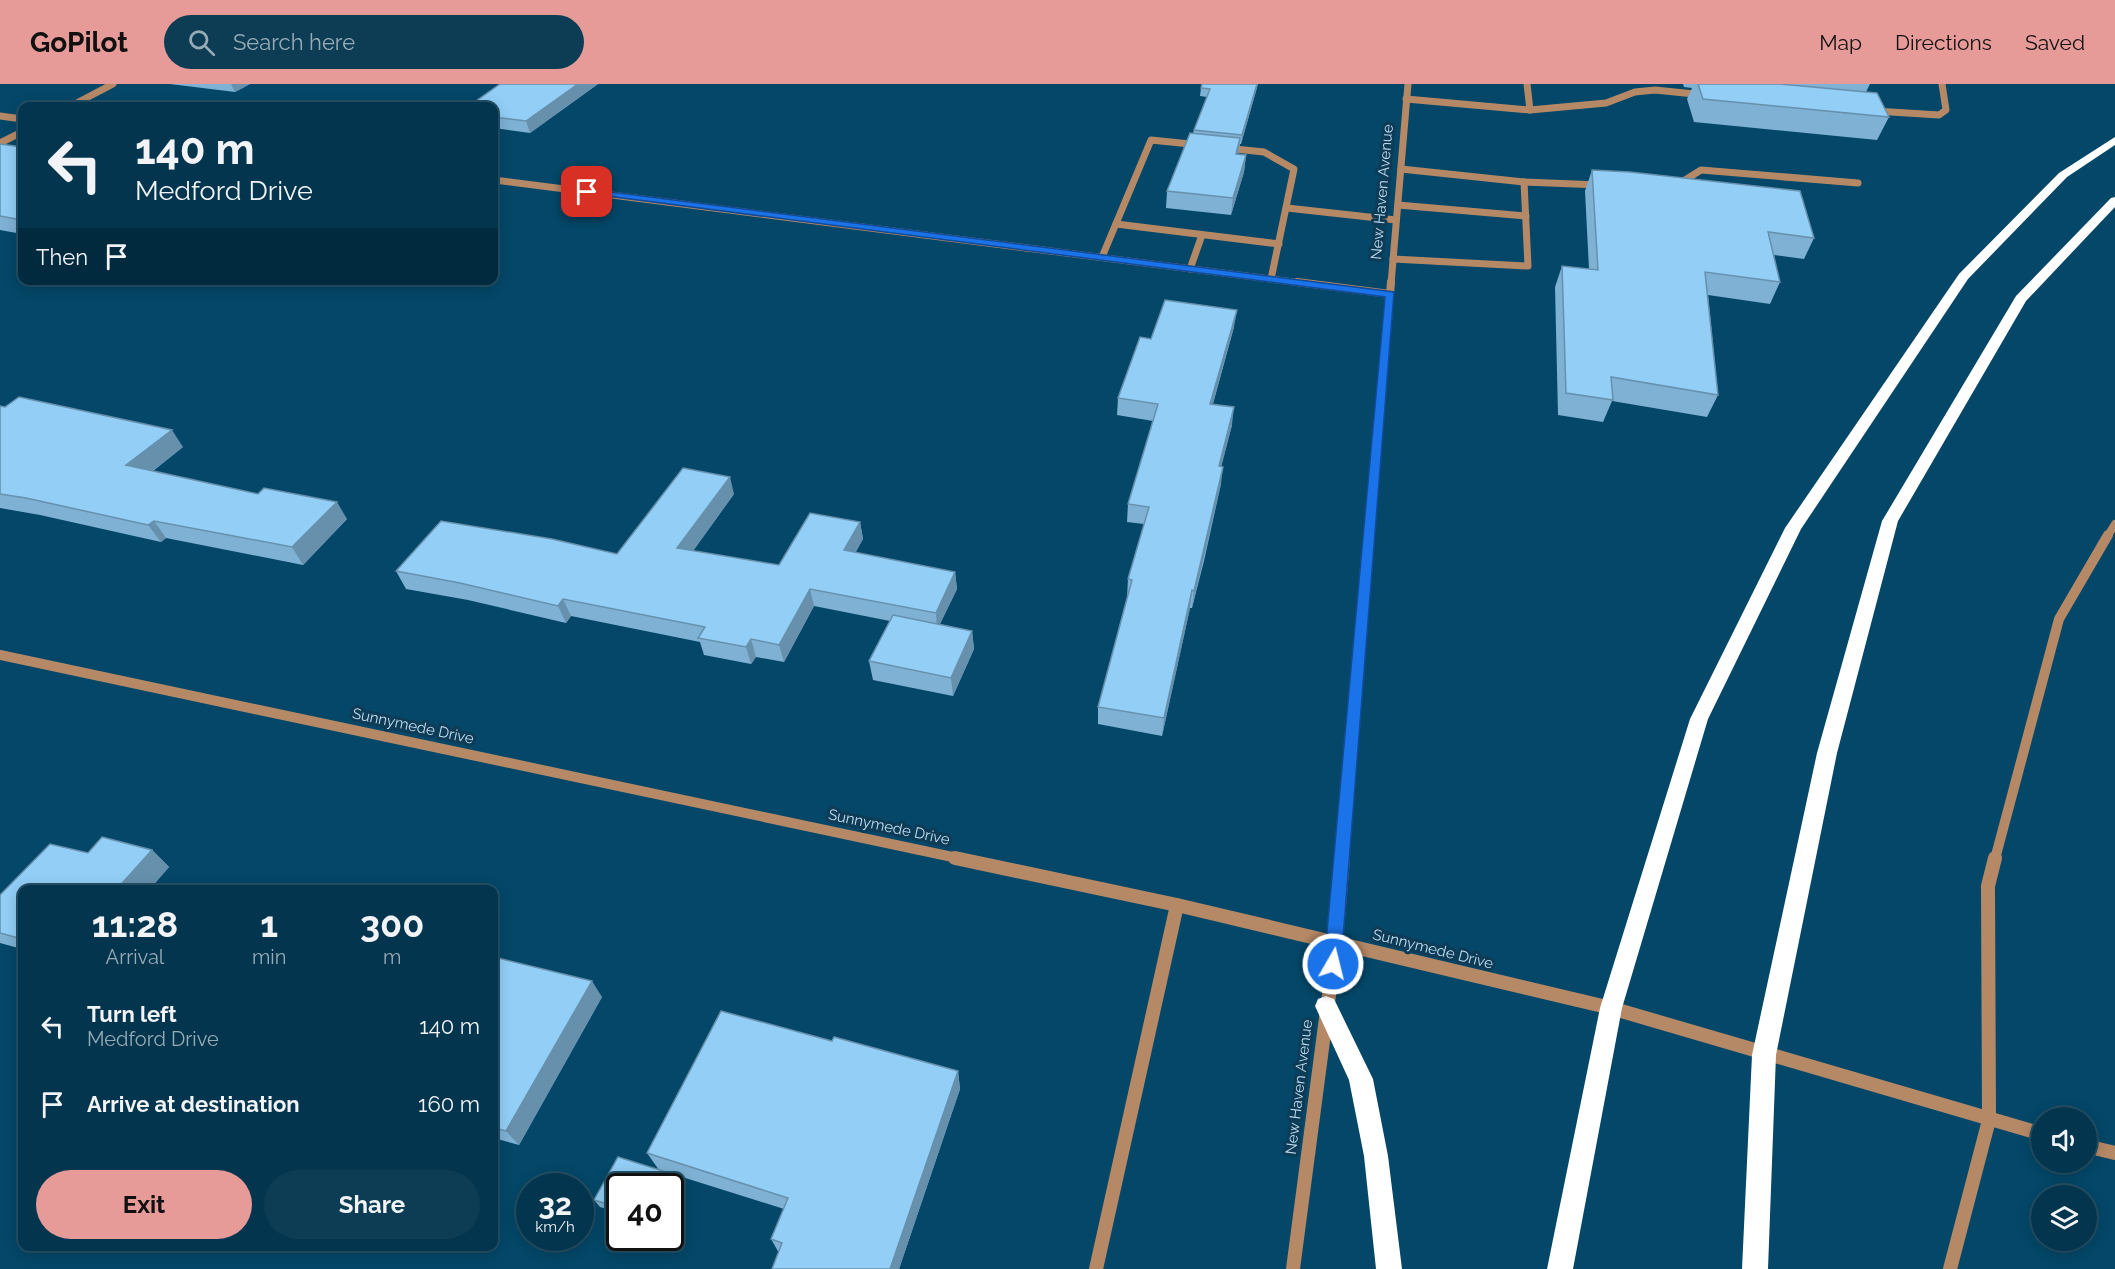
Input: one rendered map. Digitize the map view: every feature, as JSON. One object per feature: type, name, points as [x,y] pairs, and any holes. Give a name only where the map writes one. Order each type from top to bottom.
[{"type":"highway","points":[[1560,1269],[1611,1008],[1699,719],[1793,528],[1963,277],[2062,175],[2115,140]]},
{"type":"highway","points":[[1755,1269],[1764,1055],[1827,753],[1890,521],[2021,299],[2115,200]]},
{"type":"highway","points":[[1326,1006],[1361,1079],[1376,1155],[1389,1269]]},
{"type":"street","points":[[79,102],[113,84]]},
{"type":"street","name":"New Haven Avenue","points":[[1293,1269],[1336,942],[1408,84]]},
{"type":"street","points":[[1527,84],[1530,110]]},
{"type":"street","points":[[1868,110],[1939,115],[1946,110],[1941,84]]},
{"type":"street","points":[[1407,99],[1530,110],[1606,103],[1635,92],[1655,90],[1714,96]]},
{"type":"street","points":[[0,116],[18,118]]},
{"type":"street","points":[[0,143],[18,134]]},
{"type":"street","points":[[1102,257],[1151,140],[1208,146]]},
{"type":"street","points":[[1219,147],[1264,152],[1294,169],[1271,279]]},
{"type":"street","points":[[1401,169],[1524,182],[1604,186]]},
{"type":"street","points":[[1672,189],[1701,171],[1858,183]]},
{"type":"street","points":[[498,181],[1390,294]]},
{"type":"street","points":[[1393,259],[1528,266],[1524,182]]},
{"type":"street","points":[[1398,205],[1526,216]]},
{"type":"street","points":[[1287,208],[1396,220]]},
{"type":"street","points":[[1116,224],[1279,244]]},
{"type":"street","points":[[1190,269],[1202,235]]},
{"type":"street","points":[[1950,1269],[1989,1120],[1988,886],[2059,619],[2115,524]]},
{"type":"street","name":"Sunnymede Drive","points":[[0,655],[1177,905],[1336,942],[1611,1008],[1764,1055],[2031,1131]]},
{"type":"street","points":[[1096,1269],[1177,905]]},
{"type":"street","points":[[2097,1149],[2115,1154]]},
{"type":"building","points":[[500,84],[578,84],[526,121],[498,118],[498,102],[475,102]]},
{"type":"building","points":[[1202,84],[1257,84],[1242,135],[1194,130],[1210,89],[1201,88]]},
{"type":"building","points":[[1698,84],[1780,84],[1877,93],[1889,117],[1703,99]]},
{"type":"building","points":[[1190,133],[1240,138],[1236,154],[1246,155],[1233,198],[1167,191]]},
{"type":"building","points":[[0,144],[18,146],[18,219],[0,216]]},
{"type":"building","points":[[1592,170],[1630,172],[1800,191],[1814,238],[1768,232],[1780,282],[1705,272],[1718,395],[1611,377],[1613,400],[1566,393],[1562,266],[1598,270]]},
{"type":"building","points":[[1165,300],[1237,310],[1210,404],[1234,407],[1219,466],[1223,467],[1194,591],[1192,590],[1164,718],[1098,707],[1132,580],[1128,579],[1149,507],[1128,504],[1158,404],[1118,398],[1140,337],[1151,339]]},
{"type":"building","points":[[19,397],[172,430],[126,465],[258,494],[264,488],[337,502],[292,547],[154,521],[148,525],[0,494],[0,406],[5,407]]},
{"type":"building","points":[[683,468],[730,477],[677,548],[779,565],[810,513],[860,522],[844,550],[955,572],[936,613],[810,589],[779,645],[751,639],[746,647],[698,638],[705,627],[563,599],[558,606],[396,571],[441,521],[552,539],[617,554]]},
{"type":"building","points":[[893,615],[972,631],[951,678],[869,661]]},
{"type":"building","points":[[102,837],[152,850],[120,885],[18,885],[18,938],[0,933],[0,895],[50,844],[88,853]]},
{"type":"building","points":[[498,958],[592,981],[506,1131],[498,1129]]},
{"type":"building","points":[[721,1011],[832,1041],[834,1037],[958,1071],[890,1269],[772,1269],[782,1243],[771,1239],[788,1198],[647,1153]]},
{"type":"building","points":[[618,1157],[669,1173],[609,1173]]},
{"type":"building","points":[[606,1178],[606,1204],[594,1200]]},
{"type":"route","points":[[587,192],[1390,294],[1333,964]]}]
